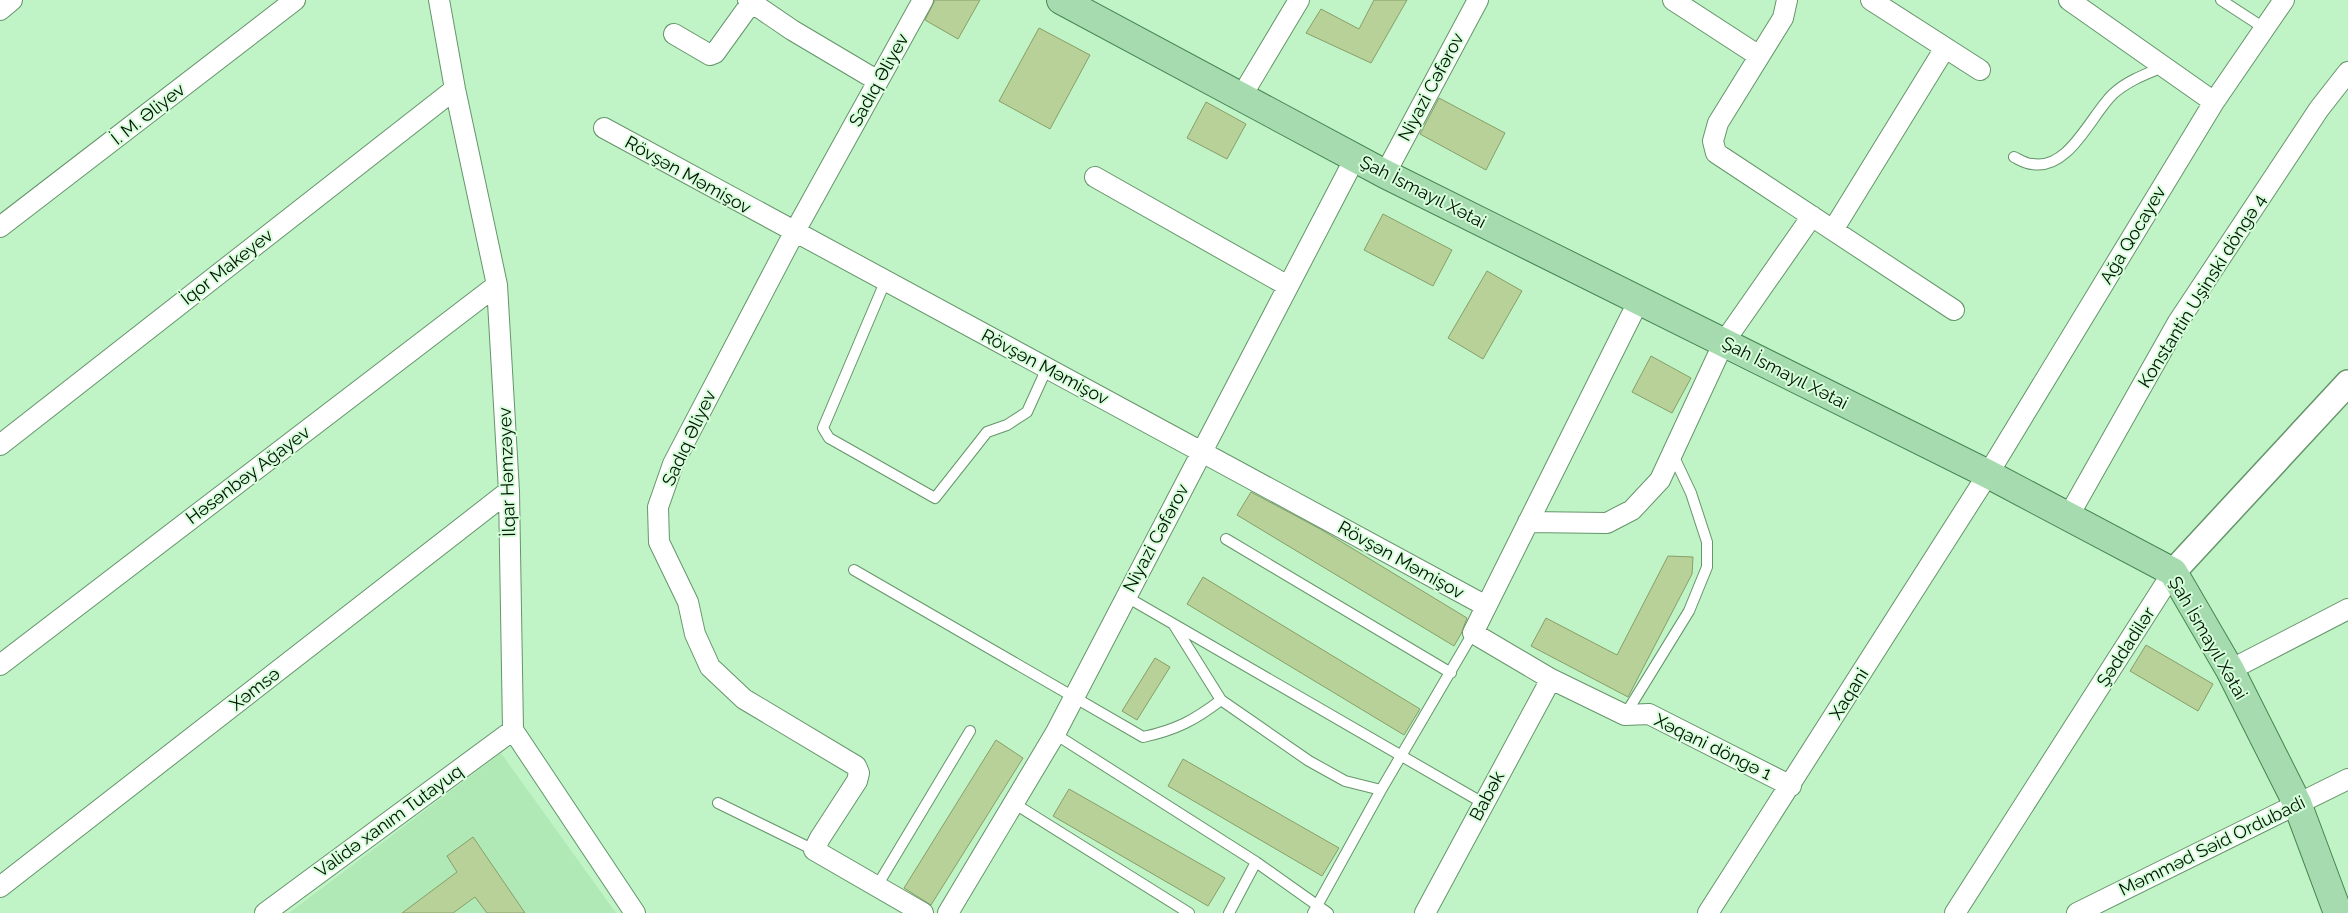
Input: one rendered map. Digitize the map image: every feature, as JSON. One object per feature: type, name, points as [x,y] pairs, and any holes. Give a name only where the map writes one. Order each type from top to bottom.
[{"type":"main road","name":"Şah İsmayıl Xətai","points":[[1077,4],[1241,97],[1385,174],[1988,474],[2173,572],[2230,670],[2297,803],[2338,913]]},
{"type":"street","points":[[0,10],[12,0]]},
{"type":"street","name":"İ. M. Əliyev","points":[[0,227],[295,0]]},
{"type":"street","name":"İlqar Həmzəyev","points":[[439,0],[455,89],[497,285],[509,491],[513,730]]},
{"type":"street","name":"Sadıq Əliyev","points":[[814,850],[858,781],[859,773],[856,766],[744,699],[710,667],[695,634],[688,602],[659,542],[658,507],[673,464],[794,233],[923,0]]},
{"type":"street","points":[[1241,97],[1299,0]]},
{"type":"street","name":"Niyazi Cəfərov","points":[[1385,174],[1478,0]]},
{"type":"street","points":[[1672,0],[1759,56]]},
{"type":"street","points":[[1787,0],[1783,18],[1718,123],[1713,140],[1716,153],[1954,310]]},
{"type":"street","points":[[1871,0],[1980,70]]},
{"type":"street","points":[[2070,0],[2214,102]]},
{"type":"street","name":"Ağa Qocayev","points":[[1988,474],[2214,102],[2284,0]]},
{"type":"street","points":[[674,34],[710,55],[715,53],[750,1],[792,30],[878,81]]},
{"type":"street","points":[[1833,230],[1945,48]]},
{"type":"street","name":"Konstantin Uşinski döngə 4","points":[[2068,517],[2178,322],[2319,109],[2348,72]]},
{"type":"street","name":"İqor Makeyev","points":[[0,445],[455,89]]},
{"type":"street","name":"Rövşən Məmişov","points":[[604,128],[794,233],[1486,606]]},
{"type":"street","name":"Niyazi Cəfərov","points":[[948,913],[1055,734],[1125,596],[1355,158]]},
{"type":"street","points":[[1095,177],[1288,286]]},
{"type":"street","points":[[1528,522],[1607,523],[1632,510],[1660,480],[1724,342],[1812,216]]},
{"type":"street","name":"Həsənbəy Ağayev","points":[[0,665],[497,285]]},
{"type":"street","points":[[1473,634],[1639,300]]},
{"type":"street","name":"Şəddadilər","points":[[1955,913],[2173,572],[2348,383]]},
{"type":"street","name":"Xaqani","points":[[1708,913],[1791,786],[1988,474]]},
{"type":"street","name":"Xəmsə","points":[[0,887],[509,491]]},
{"type":"street","points":[[2230,670],[2348,609]]},
{"type":"street","name":"Xəqani döngə 1","points":[[1473,634],[1550,679],[1624,715],[1649,714],[1791,786]]},
{"type":"street","name":"Babək","points":[[1425,913],[1550,679]]},
{"type":"street","points":[[513,730],[635,913]]},
{"type":"street","name":"Validə xanım Tutayuq","points":[[265,913],[513,730]]},
{"type":"street","name":"Məmməd Səid Ordubadi","points":[[2077,913],[2348,778]]},
{"type":"street","points":[[814,850],[923,913]]},
{"type":"lane","points":[[2221,0],[2264,28]]},
{"type":"lane","points":[[2014,157],[2031,164],[2040,165],[2055,160],[2071,148],[2112,95],[2125,85],[2163,67]]},
{"type":"lane","points":[[885,282],[823,428],[829,438],[935,498],[987,432],[1007,425],[1027,412],[1047,368]]},
{"type":"lane","points":[[1624,715],[1689,611],[1707,567],[1707,542],[1691,493],[1672,453]]},
{"type":"lane","points":[[1226,539],[1451,673]]},
{"type":"lane","points":[[854,570],[1143,737],[1169,732],[1198,718],[1221,700]]},
{"type":"lane","points":[[1125,596],[1483,803]]},
{"type":"lane","points":[[1173,624],[1221,700],[1309,761],[1345,781],[1381,790]]},
{"type":"lane","points":[[1315,909],[1381,790],[1473,634]]},
{"type":"lane","points":[[877,886],[970,731]]},
{"type":"lane","points":[[1055,734],[1256,862],[1315,909],[1328,913]]},
{"type":"lane","points":[[718,803],[814,850]]},
{"type":"lane","points":[[1014,804],[1189,913]]},
{"type":"lane","points":[[1229,913],[1256,862]]},
{"type":"shaded area","points":[[501,753],[616,913],[289,913]]},
{"type":"building","points":[[935,0],[980,0],[958,39],[925,20]]},
{"type":"building","points":[[1374,0],[1407,0],[1371,63],[1306,33],[1321,9],[1359,29]]},
{"type":"building","points":[[1039,28],[1090,55],[1050,129],[999,101]]},
{"type":"building","points":[[1439,98],[1505,133],[1486,170],[1420,134]]},
{"type":"building","points":[[1206,102],[1246,124],[1227,159],[1187,138]]},
{"type":"building","points":[[1383,214],[1452,250],[1433,286],[1364,250]]},
{"type":"building","points":[[1487,271],[1522,291],[1483,359],[1448,338]]},
{"type":"building","points":[[1651,356],[1691,378],[1672,413],[1632,392]]},
{"type":"building","points":[[1251,492],[1322,530],[1467,618],[1454,646],[1237,515]]},
{"type":"building","points":[[1668,556],[1693,557],[1692,574],[1628,697],[1531,646],[1546,618],[1617,655]]},
{"type":"building","points":[[1203,577],[1420,709],[1404,735],[1187,604]]},
{"type":"building","points":[[2146,645],[2213,684],[2198,711],[2130,671]]},
{"type":"building","points":[[1155,658],[1170,667],[1137,720],[1122,711]]},
{"type":"building","points":[[996,740],[1023,758],[931,905],[904,888]]},
{"type":"building","points":[[1183,759],[1339,848],[1322,876],[1168,786]]},
{"type":"building","points":[[1069,789],[1225,878],[1208,906],[1053,816]]},
{"type":"building","points":[[473,837],[525,913],[487,913],[475,897],[453,913],[402,913],[457,872],[447,856]]}]
